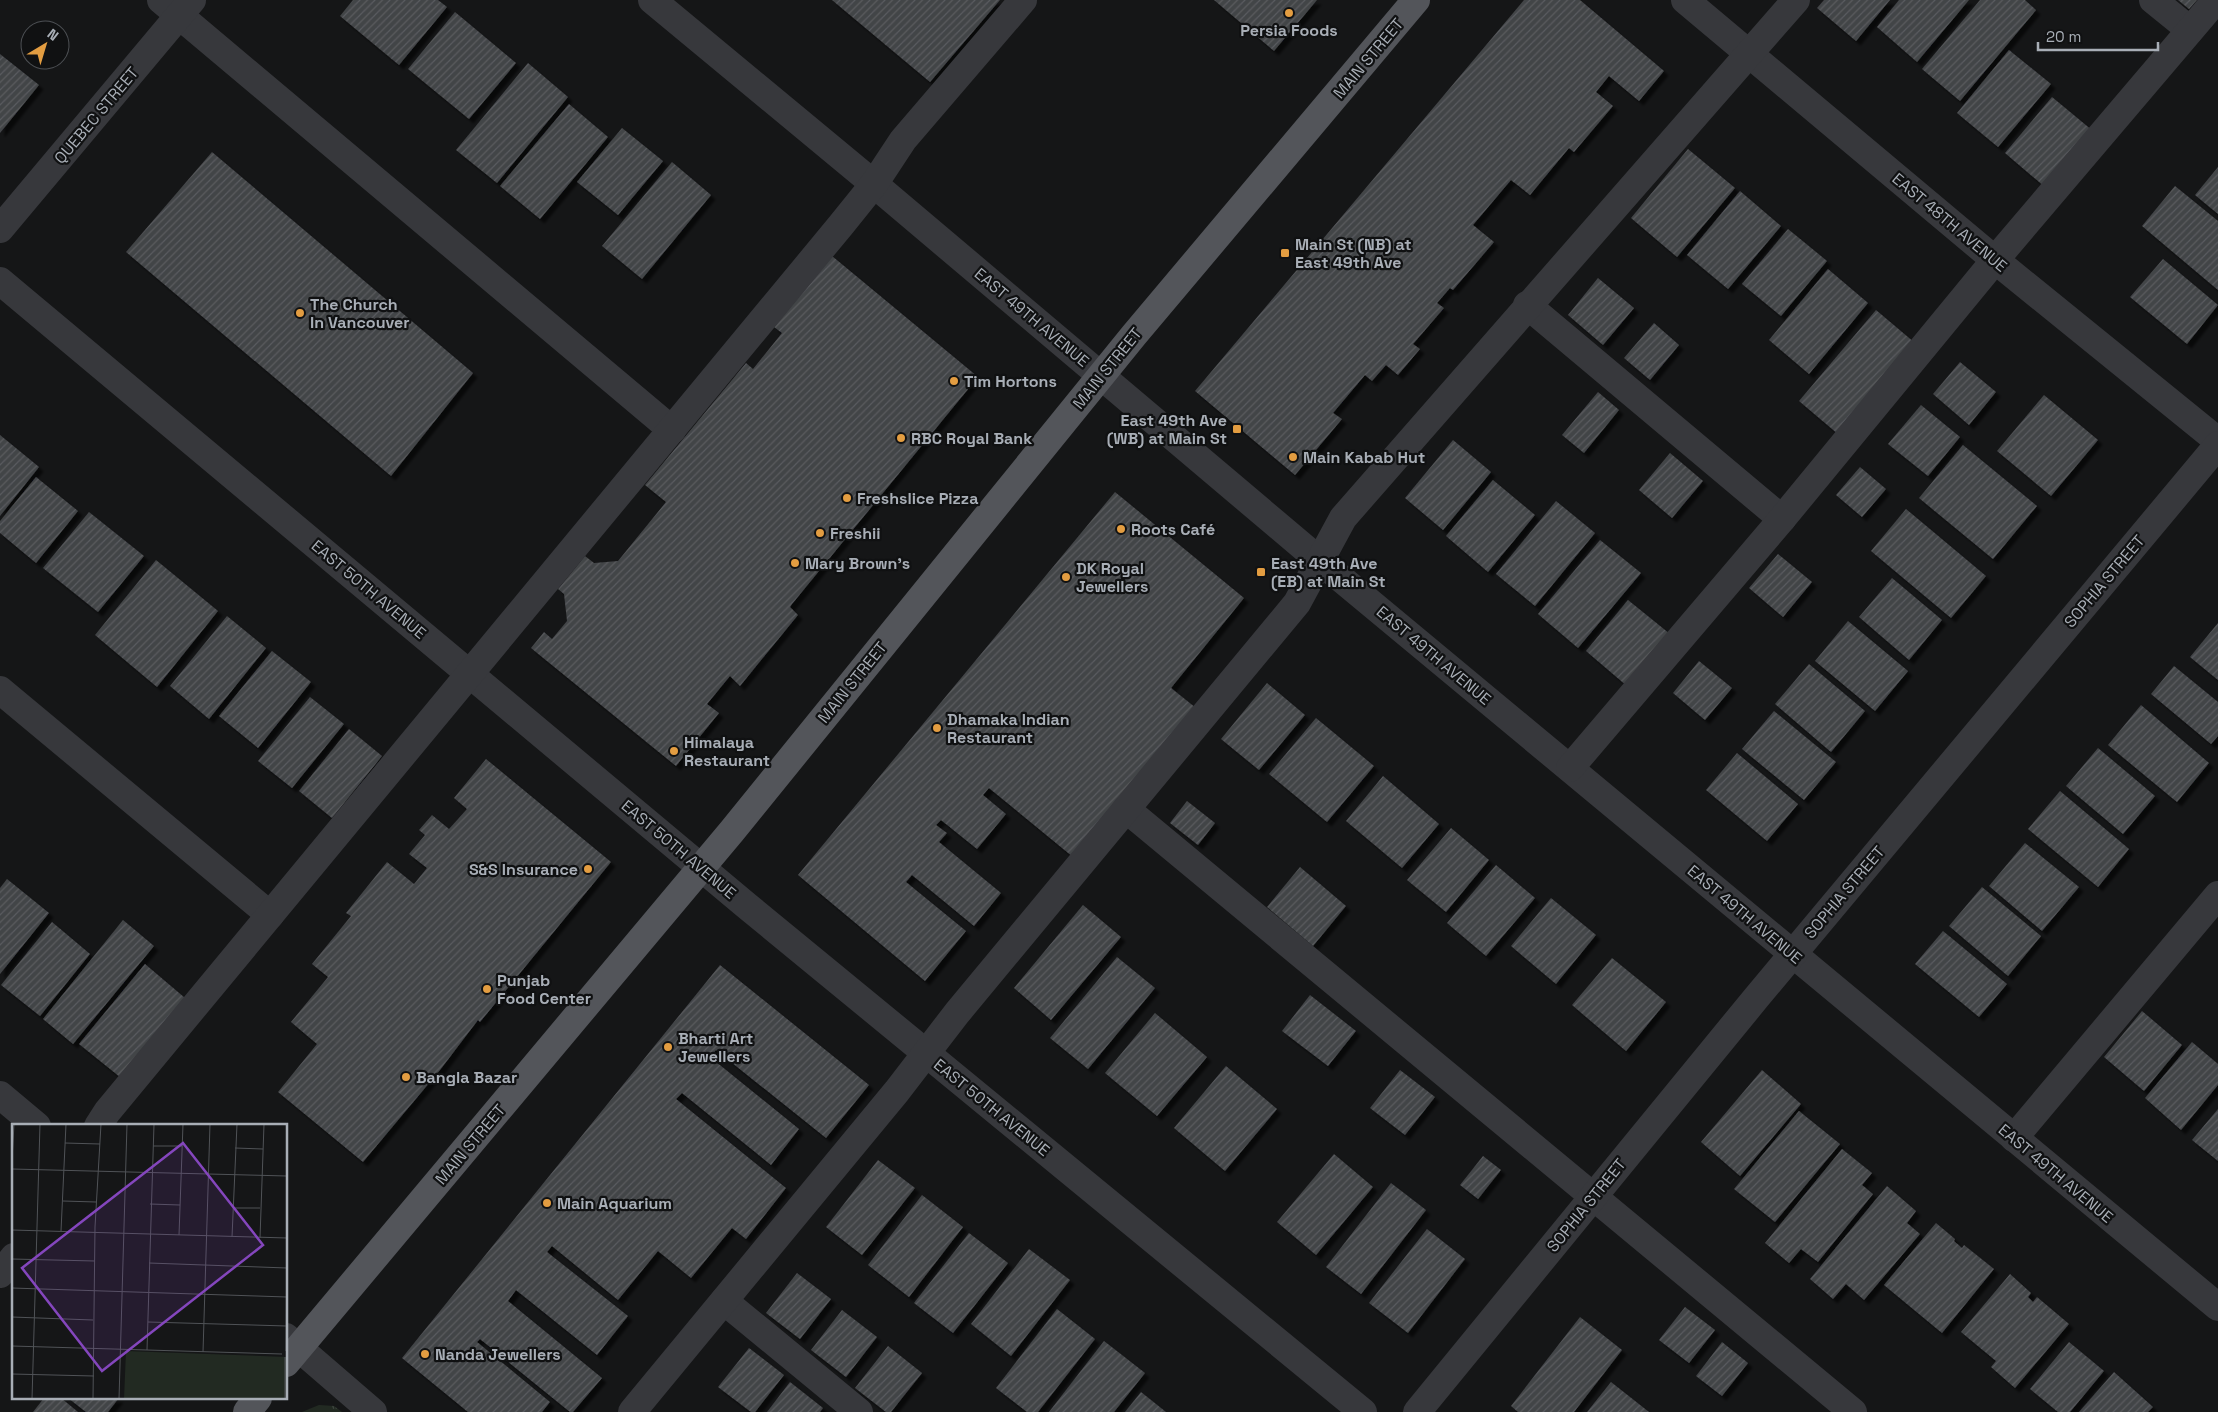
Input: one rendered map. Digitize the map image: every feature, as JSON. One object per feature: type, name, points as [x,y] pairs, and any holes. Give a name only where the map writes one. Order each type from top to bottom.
[{"type":"main road","name":"MAIN STREET","points":[[290,1349],[702,868],[1101,376],[1416,0]]},
{"type":"main road","points":[[247,1412],[256,1400]]},
{"type":"street","name":"EAST 49TH AVENUE","points":[[652,0],[874,184],[1320,561],[2218,1307]]},
{"type":"street","points":[[99,1124],[107,1112],[874,184],[903,140],[1023,0]]},
{"type":"street","name":"EAST 48TH AVENUE","points":[[1685,0],[1996,260],[2218,441]]},
{"type":"street","points":[[632,1412],[1297,603],[1343,518],[1527,305],[1796,0]]},
{"type":"street","points":[[2153,0],[2190,30]]},
{"type":"street","points":[[1570,768],[1782,519],[1996,260],[2216,0]]},
{"type":"street","points":[[178,5],[672,430]]},
{"type":"street","name":"QUEBEC STREET","points":[[0,229],[178,5]]},
{"type":"street","name":"EAST 50TH AVENUE","points":[[0,281],[702,868],[1363,1412]]},
{"type":"street","points":[[1527,305],[1782,519]]},
{"type":"street","name":"SOPHIA STREET","points":[[1417,1412],[1792,954],[2218,445]]},
{"type":"street","points":[[0,690],[270,915]]},
{"type":"street","points":[[1126,809],[1528,1145],[1593,1196],[1853,1412]]},
{"type":"street","points":[[2014,1138],[2218,895]]},
{"type":"street","points":[[0,1095],[35,1124]]},
{"type":"street","points":[[0,1274],[12,1259]]},
{"type":"street","points":[[724,1301],[860,1412]]},
{"type":"street","points":[[290,1349],[373,1412]]},
{"type":"green space","points":[[319,1405],[334,1406],[342,1412],[302,1412]]},
{"type":"building","points":[[353,0],[438,0],[447,7],[399,65],[340,16]]},
{"type":"building","points":[[832,0],[1000,0],[930,82]]},
{"type":"building","points":[[1214,0],[1317,0],[1274,51]]},
{"type":"building","points":[[1524,0],[1580,0],[1664,71],[1639,101],[1609,76],[1596,92],[1613,106],[1574,152],[1569,148],[1530,195],[1511,180],[1473,225],[1494,242],[1453,290],[1450,288],[1437,303],[1444,308],[1413,344],[1420,349],[1398,375],[1386,365],[1372,381],[1365,375],[1333,413],[1342,419],[1295,475],[1195,391]]},
{"type":"building","points":[[1824,0],[1890,0],[1856,41],[1817,8]]},
{"type":"building","points":[[1899,0],[1969,0],[1917,62],[1877,27]]},
{"type":"building","points":[[1980,0],[2025,0],[2036,10],[1960,101],[1922,69]]},
{"type":"building","points":[[2178,0],[2197,0],[2189,9]]},
{"type":"building","points":[[455,12],[516,63],[469,119],[408,69]]},
{"type":"building","points":[[2009,50],[2051,84],[1998,147],[1957,113]]},
{"type":"building","points":[[0,54],[39,85],[0,133]]},
{"type":"building","points":[[528,63],[568,97],[497,183],[456,150]]},
{"type":"building","points":[[2052,97],[2093,131],[2045,187],[2005,153]]},
{"type":"building","points":[[569,104],[608,137],[540,219],[500,186]]},
{"type":"building","points":[[622,128],[663,161],[618,215],[577,182]]},
{"type":"building","points":[[1688,149],[1735,188],[1677,257],[1631,218]]},
{"type":"building","name":"The Church In Vancouver","points":[[212,152],[473,373],[391,476],[126,252]]},
{"type":"building","points":[[672,162],[711,195],[642,279],[602,246]]},
{"type":"building","points":[[2218,167],[2218,214],[2195,195]]},
{"type":"building","points":[[2175,186],[2218,221],[2218,290],[2142,226]]},
{"type":"building","points":[[1740,191],[1781,226],[1728,289],[1687,255]]},
{"type":"building","points":[[1788,229],[1827,261],[1781,316],[1742,284]]},
{"type":"building","points":[[832,256],[978,377],[792,604],[790,607],[798,615],[740,686],[730,676],[707,704],[719,713],[676,766],[531,648],[544,632],[552,639],[567,621],[564,594],[558,589],[585,556],[594,563],[618,561],[666,502],[645,485],[746,363],[753,369],[782,333],[774,327]]},
{"type":"building","points":[[2163,259],[2218,305],[2187,344],[2130,297]]},
{"type":"building","points":[[1828,269],[1868,303],[1809,374],[1769,340]]},
{"type":"building","points":[[1598,278],[1634,308],[1603,345],[1568,315]]},
{"type":"building","points":[[1876,310],[1915,343],[1838,434],[1799,401]]},
{"type":"building","points":[[1654,323],[1679,345],[1650,380],[1624,358]]},
{"type":"building","points":[[1960,362],[1996,392],[1969,425],[1933,394]]},
{"type":"building","points":[[1598,392],[1619,410],[1584,453],[1562,435]]},
{"type":"building","points":[[2044,395],[2098,440],[2051,496],[1997,451]]},
{"type":"building","points":[[1921,405],[1960,437],[1928,476],[1888,444]]},
{"type":"building","points":[[0,435],[39,467],[0,516]]},
{"type":"building","points":[[1453,440],[1491,472],[1443,530],[1405,498]]},
{"type":"building","points":[[1963,445],[2037,506],[1993,559],[1919,498]]},
{"type":"building","points":[[1670,453],[1703,481],[1672,518],[1639,490]]},
{"type":"building","points":[[1860,467],[1886,489],[1862,517],[1836,495]]},
{"type":"building","points":[[36,477],[78,511],[36,563],[0,533],[0,521]]},
{"type":"building","points":[[1493,480],[1535,515],[1488,572],[1446,536]]},
{"type":"building","points":[[1115,492],[1244,598],[1171,688],[1196,708],[1073,857],[989,788],[983,795],[1006,814],[977,849],[941,820],[936,825],[947,833],[939,842],[1001,893],[974,926],[912,875],[906,882],[966,931],[925,981],[798,875]]},
{"type":"building","points":[[1556,501],[1595,533],[1535,606],[1496,574]]},
{"type":"building","points":[[1906,509],[1986,576],[1951,618],[1871,551]]},
{"type":"building","points":[[89,512],[144,556],[98,612],[43,568]]},
{"type":"building","points":[[1600,540],[1641,573],[1578,648],[1538,614]]},
{"type":"building","points":[[1778,554],[1812,582],[1783,617],[1749,588]]},
{"type":"building","points":[[156,560],[218,611],[157,687],[95,635]]},
{"type":"building","points":[[1892,578],[1942,620],[1909,660],[1859,617]]},
{"type":"building","points":[[1628,600],[1670,634],[1627,686],[1586,651]]},
{"type":"building","points":[[227,616],[266,648],[209,719],[170,686]]},
{"type":"building","points":[[1848,621],[1908,671],[1875,711],[1815,661]]},
{"type":"building","points":[[2218,623],[2218,680],[2190,657]]},
{"type":"building","points":[[272,651],[311,682],[258,748],[219,716]]},
{"type":"building","points":[[1699,661],[1732,688],[1705,720],[1673,693]]},
{"type":"building","points":[[1809,664],[1865,711],[1831,752],[1775,704]]},
{"type":"building","points":[[2174,666],[2218,702],[2218,736],[2211,744],[2151,694]]},
{"type":"building","points":[[1267,683],[1305,715],[1259,770],[1221,739]]},
{"type":"building","points":[[310,697],[344,724],[292,788],[258,761]]},
{"type":"building","points":[[2141,705],[2209,763],[2177,802],[2108,745]]},
{"type":"building","points":[[1774,711],[1836,762],[1804,800],[1742,749]]},
{"type":"building","points":[[1316,718],[1374,766],[1327,822],[1269,774]]},
{"type":"building","points":[[349,729],[382,756],[332,818],[299,791]]},
{"type":"building","points":[[2098,748],[2155,796],[2123,834],[2066,786]]},
{"type":"building","points":[[1737,753],[1798,804],[1767,841],[1706,790]]},
{"type":"building","points":[[486,759],[611,862],[480,1022],[478,1020],[440,1070],[363,1162],[278,1092],[317,1044],[291,1022],[328,977],[312,964],[351,916],[346,913],[387,862],[414,884],[427,868],[409,854],[425,835],[419,830],[432,815],[449,829],[467,809],[454,798]]},
{"type":"building","points":[[1383,776],[1439,824],[1402,868],[1346,821]]},
{"type":"building","points":[[2060,791],[2129,849],[2098,887],[2028,829]]},
{"type":"building","points":[[1187,801],[1215,823],[1198,845],[1170,823]]},
{"type":"building","points":[[1451,828],[1489,860],[1446,912],[1407,880]]},
{"type":"building","points":[[2025,843],[2079,887],[2042,931],[1989,886]]},
{"type":"building","points":[[1496,865],[1535,898],[1486,956],[1447,923]]},
{"type":"building","points":[[1300,867],[1346,906],[1313,946],[1267,907]]},
{"type":"building","points":[[7,879],[49,913],[0,974],[0,888]]},
{"type":"building","points":[[1982,887],[2041,936],[2008,976],[1949,926]]},
{"type":"building","points":[[1551,898],[1596,935],[1556,984],[1511,946]]},
{"type":"building","points":[[1083,905],[1121,937],[1051,1020],[1014,988]]},
{"type":"building","points":[[123,920],[154,946],[73,1044],[43,1019]]},
{"type":"building","points":[[52,922],[90,954],[40,1016],[1,985]]},
{"type":"building","points":[[1943,931],[2007,984],[1979,1017],[1915,964]]},
{"type":"building","points":[[1117,957],[1155,988],[1088,1069],[1050,1038]]},
{"type":"building","points":[[1612,958],[1666,1002],[1626,1051],[1572,1005]]},
{"type":"building","points":[[145,964],[185,998],[120,1077],[79,1044]]},
{"type":"building","points":[[720,965],[869,1085],[826,1138],[716,1050],[710,1057],[799,1129],[771,1165],[682,1093],[676,1099],[786,1188],[746,1239],[732,1228],[691,1278],[658,1251],[618,1300],[552,1246],[547,1252],[628,1316],[597,1355],[516,1290],[508,1301],[602,1378],[573,1412],[570,1412],[480,1339],[477,1342],[550,1402],[542,1412],[468,1412],[402,1358]]},
{"type":"building","points":[[1310,995],[1356,1031],[1328,1066],[1282,1031]]},
{"type":"building","points":[[2142,1011],[2182,1045],[2144,1091],[2104,1057]]},
{"type":"building","points":[[1155,1013],[1207,1057],[1157,1116],[1105,1073]]},
{"type":"building","points":[[2192,1042],[2218,1064],[2218,1085],[2181,1130],[2145,1098]]},
{"type":"building","points":[[1226,1066],[1277,1109],[1225,1171],[1174,1128]]},
{"type":"building","points":[[1400,1070],[1435,1097],[1405,1135],[1370,1108]]},
{"type":"building","points":[[1762,1070],[1801,1104],[1740,1176],[1701,1142]]},
{"type":"building","points":[[2218,1109],[2218,1161],[2192,1140]]},
{"type":"building","points":[[1799,1111],[1840,1144],[1775,1222],[1734,1189]]},
{"type":"building","points":[[1842,1149],[1872,1173],[1862,1185],[1873,1194],[1818,1262],[1801,1249],[1789,1263],[1765,1243]]},
{"type":"building","points":[[1334,1154],[1373,1187],[1316,1255],[1277,1222]]},
{"type":"building","points":[[1483,1156],[1501,1170],[1478,1199],[1460,1185]]},
{"type":"building","points":[[878,1160],[915,1188],[862,1255],[826,1227]]},
{"type":"building","points":[[1391,1183],[1426,1210],[1361,1294],[1326,1267]]},
{"type":"building","points":[[1887,1186],[1916,1211],[1907,1223],[1920,1234],[1864,1300],[1846,1284],[1833,1299],[1810,1279]]},
{"type":"building","points":[[922,1195],[963,1227],[909,1297],[868,1265]]},
{"type":"building","points":[[1936,1223],[1955,1239],[1954,1241],[1962,1248],[1964,1245],[1994,1269],[1942,1333],[1884,1285]]},
{"type":"building","points":[[1427,1229],[1465,1259],[1408,1333],[1369,1303]]},
{"type":"building","points":[[969,1233],[1008,1263],[953,1333],[914,1303]]},
{"type":"building","points":[[1029,1249],[1070,1280],[1011,1356],[971,1324]]},
{"type":"building","points":[[797,1273],[831,1299],[800,1339],[766,1313]]},
{"type":"building","points":[[2010,1274],[2031,1293],[2028,1297],[2033,1302],[2037,1297],[2069,1324],[2015,1388],[1991,1367],[1996,1361],[1961,1332]]},
{"type":"building","points":[[1685,1307],[1715,1330],[1689,1363],[1659,1340]]},
{"type":"building","points":[[1057,1309],[1095,1339],[1038,1412],[1027,1412],[996,1388]]},
{"type":"building","points":[[842,1310],[877,1337],[846,1377],[811,1350]]},
{"type":"building","points":[[1580,1317],[1622,1350],[1574,1412],[1518,1412],[1511,1406]]},
{"type":"building","points":[[1104,1341],[1145,1373],[1114,1412],[1049,1412]]},
{"type":"building","points":[[1722,1342],[1748,1363],[1722,1396],[1696,1376]]},
{"type":"building","points":[[2069,1342],[2104,1371],[2070,1412],[2058,1412],[2030,1389]]},
{"type":"building","points":[[888,1346],[922,1373],[891,1412],[886,1412],[855,1388]]},
{"type":"building","points":[[749,1348],[784,1375],[755,1412],[751,1412],[718,1387]]},
{"type":"building","points":[[2114,1372],[2153,1407],[2148,1412],[2079,1412]]},
{"type":"building","points":[[790,1382],[823,1408],[820,1412],[767,1412]]},
{"type":"building","points":[[1611,1382],[1649,1412],[1587,1412]]},
{"type":"building","points":[[1141,1392],[1166,1412],[1125,1412]]},
{"type":"building","points":[[42,1400],[63,1400],[78,1412],[33,1412]]},
{"type":"building","points":[[71,1400],[117,1400],[108,1412],[86,1412]]},
{"type":"place","name":"Persia Foods","points":[[1289,13]]},
{"type":"place","name":"Main St (NB) at East 49th Ave","points":[[1285,253]]},
{"type":"place","name":"The Church In Vancouver","points":[[300,313]]},
{"type":"place","name":"Tim Hortons","points":[[954,381]]},
{"type":"place","name":"East 49th Ave (WB) at Main St","points":[[1237,429]]},
{"type":"place","name":"RBC Royal Bank","points":[[901,438]]},
{"type":"place","name":"Main Kabab Hut","points":[[1293,457]]},
{"type":"place","name":"Freshslice Pizza","points":[[847,498]]},
{"type":"place","name":"Roots Café","points":[[1121,529]]},
{"type":"place","name":"Freshii","points":[[820,533]]},
{"type":"place","name":"Mary Brown's","points":[[795,563]]},
{"type":"place","name":"East 49th Ave (EB) at Main St","points":[[1261,572]]},
{"type":"place","name":"DK Royal Jewellers","points":[[1066,577]]},
{"type":"place","name":"Dhamaka Indian Restaurant","points":[[937,728]]},
{"type":"place","name":"Himalaya Restaurant","points":[[674,751]]},
{"type":"place","name":"S&S Insurance","points":[[588,869]]},
{"type":"place","name":"Punjab Food Center","points":[[487,989]]},
{"type":"place","name":"Bharti Art Jewellers","points":[[668,1047]]},
{"type":"place","name":"Bangla Bazar","points":[[406,1077]]},
{"type":"place","name":"Main Aquarium","points":[[547,1203]]},
{"type":"place","name":"Nanda Jewellers","points":[[425,1354]]}]
